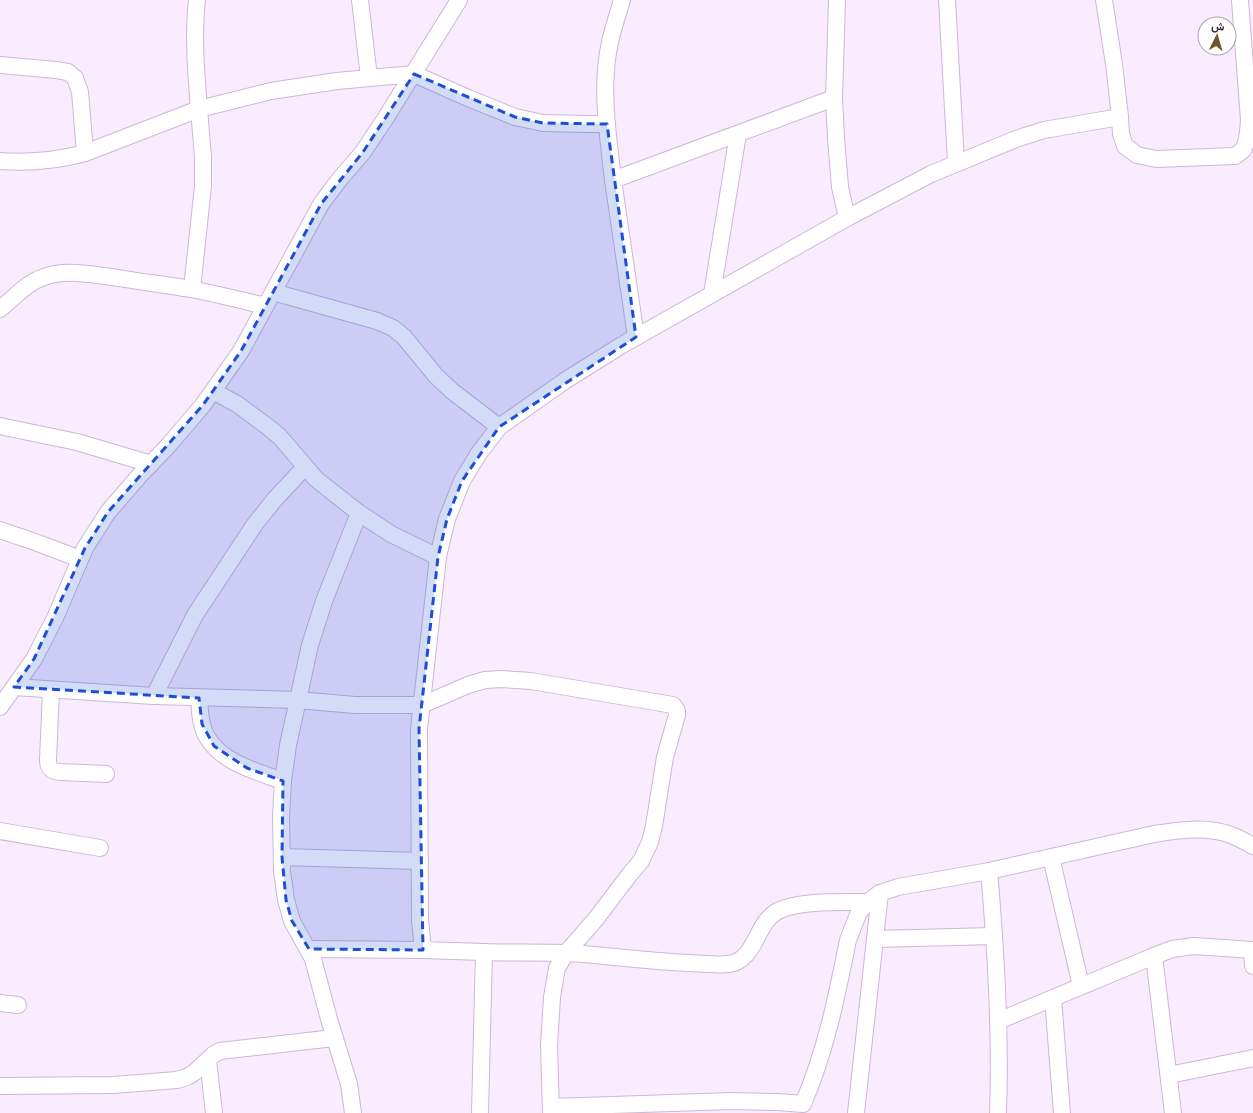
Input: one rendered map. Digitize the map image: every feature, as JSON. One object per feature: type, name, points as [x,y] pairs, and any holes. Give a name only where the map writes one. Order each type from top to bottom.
[{"type":"street","points":[[192,289],[199,228],[204,156],[196,65],[195,28],[197,0]]},
{"type":"street","points":[[360,0],[369,78]]},
{"type":"street","points":[[0,707],[34,659],[55,618],[85,548],[108,512],[188,423],[242,351],[321,204],[363,152],[385,120],[459,0]]},
{"type":"street","points":[[622,0],[610,42],[606,69],[607,124],[613,180],[636,337]]},
{"type":"street","points":[[837,0],[834,98],[840,187],[847,218]]},
{"type":"street","points":[[947,0],[956,163]]},
{"type":"street","points":[[1104,0],[1114,64],[1121,134],[1125,146],[1137,155],[1156,159],[1235,156],[1243,150],[1248,138],[1249,120],[1240,0]]},
{"type":"street","points":[[0,65],[68,72],[75,78],[80,92],[85,153]]},
{"type":"street","points":[[0,161],[46,161],[85,153],[199,108],[271,91],[337,81],[414,74],[516,117],[543,123],[607,124]]},
{"type":"street","points":[[613,180],[834,98]]},
{"type":"street","points":[[423,950],[420,920],[419,729],[438,557],[447,519],[462,481],[479,453],[499,427],[566,380],[636,337],[847,218],[931,174],[1016,139],[1044,130],[1120,117]]},
{"type":"street","points":[[712,294],[738,134]]},
{"type":"street","points":[[0,309],[35,280],[45,276],[58,274],[104,276],[192,289],[266,306]]},
{"type":"street","points":[[273,292],[377,320],[393,328],[404,336],[428,367],[452,391],[499,427]]},
{"type":"street","points":[[213,391],[237,404],[268,427],[293,451],[316,479],[359,513],[392,534],[438,557]]},
{"type":"street","points":[[0,426],[77,442],[151,464]]},
{"type":"street","points":[[154,696],[195,615],[255,524],[275,499],[305,467]]},
{"type":"street","points":[[353,1113],[349,1084],[334,1038],[313,959],[309,949],[292,920],[286,900],[282,871],[281,816],[283,781],[288,745],[310,645],[324,601],[359,513]]},
{"type":"street","points":[[0,530],[80,559]]},
{"type":"street","points":[[14,688],[199,698],[297,700],[355,705],[422,705],[468,685],[485,680],[501,679],[531,681],[673,705],[675,707],[676,715],[665,757],[650,842],[640,861],[595,920],[566,953],[557,968],[552,997],[549,1046],[551,1110],[732,1101],[778,1102],[802,1108],[828,1033],[848,940],[859,912],[874,897]]},
{"type":"street","points":[[51,690],[48,760],[50,769],[60,772],[106,774]]},
{"type":"street","points":[[199,698],[202,724],[207,737],[214,746],[229,759],[283,781]]},
{"type":"street","points":[[0,831],[100,848]]},
{"type":"street","points":[[309,949],[566,953],[678,962],[728,964],[744,958],[770,917],[777,912],[791,907],[814,903],[874,897],[898,887],[989,871],[1173,831],[1218,831],[1232,835],[1253,846]]},
{"type":"street","points":[[282,857],[420,861]]},
{"type":"street","points":[[1051,857],[1081,986]]},
{"type":"street","points":[[989,871],[998,1021],[998,1113]]},
{"type":"street","points":[[856,1113],[875,939],[874,897]]},
{"type":"street","points":[[875,939],[994,936]]},
{"type":"street","points":[[998,1021],[1172,949],[1194,946],[1252,950],[1253,966]]},
{"type":"street","points":[[480,1113],[484,952]]},
{"type":"street","points":[[1154,956],[1173,1113]]},
{"type":"street","points":[[1053,998],[1062,1113]]},
{"type":"street","points":[[0,1003],[18,1005]]},
{"type":"street","points":[[0,1086],[113,1085],[162,1082],[187,1077],[220,1051],[334,1038]]},
{"type":"street","points":[[1169,1075],[1253,1058]]},
{"type":"street","points":[[208,1060],[214,1113]]},
{"type":"highlighted area","points":[[414,74],[515,117],[543,123],[607,124],[636,337],[499,427],[462,481],[447,519],[438,557],[419,729],[423,950],[309,949],[292,921],[286,900],[282,857],[283,781],[247,768],[214,746],[202,724],[199,698],[14,687],[34,659],[85,548],[108,512],[203,405],[241,351],[321,204],[363,152]]}]
